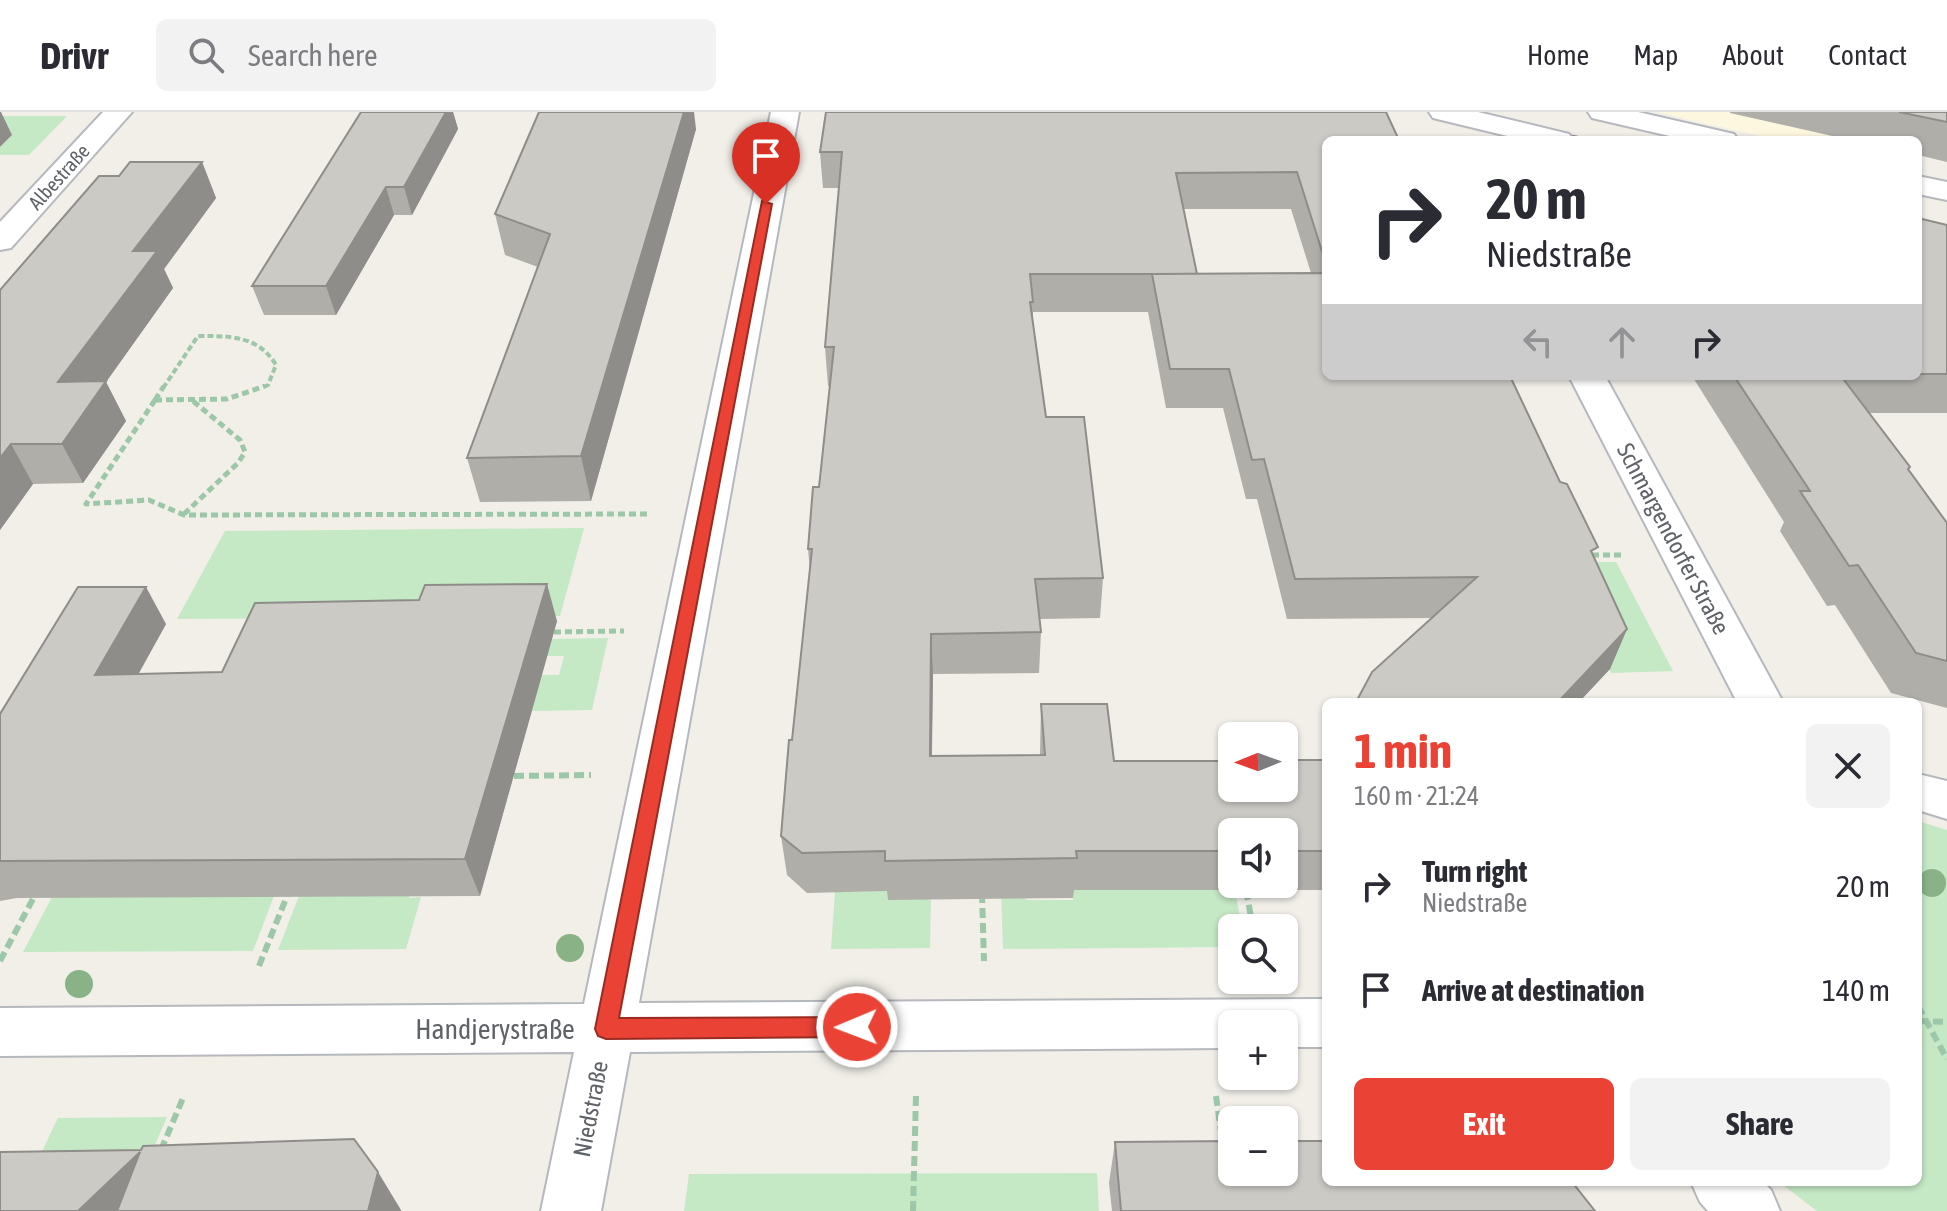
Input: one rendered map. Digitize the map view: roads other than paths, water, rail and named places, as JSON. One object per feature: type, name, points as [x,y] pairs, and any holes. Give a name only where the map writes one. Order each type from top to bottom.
[{"type":"street","name":"Albestraße","points":[[0,241],[118,112]]},
{"type":"street","name":"Niedstraße","points":[[571,1211],[785,112]]},
{"type":"street","points":[[1443,112],[1535,128]]},
{"type":"street","points":[[1602,112],[1707,136]]},
{"type":"street","points":[[1922,186],[1947,191]]},
{"type":"street","name":"Schmargendorfer Straße","points":[[1589,380],[1758,698]]},
{"type":"street","points":[[1922,793],[1947,800]]},
{"type":"street","name":"Handjerystraße","points":[[0,1032],[1322,1023]]},
{"type":"street","points":[[1725,1186],[1750,1211]]}]
